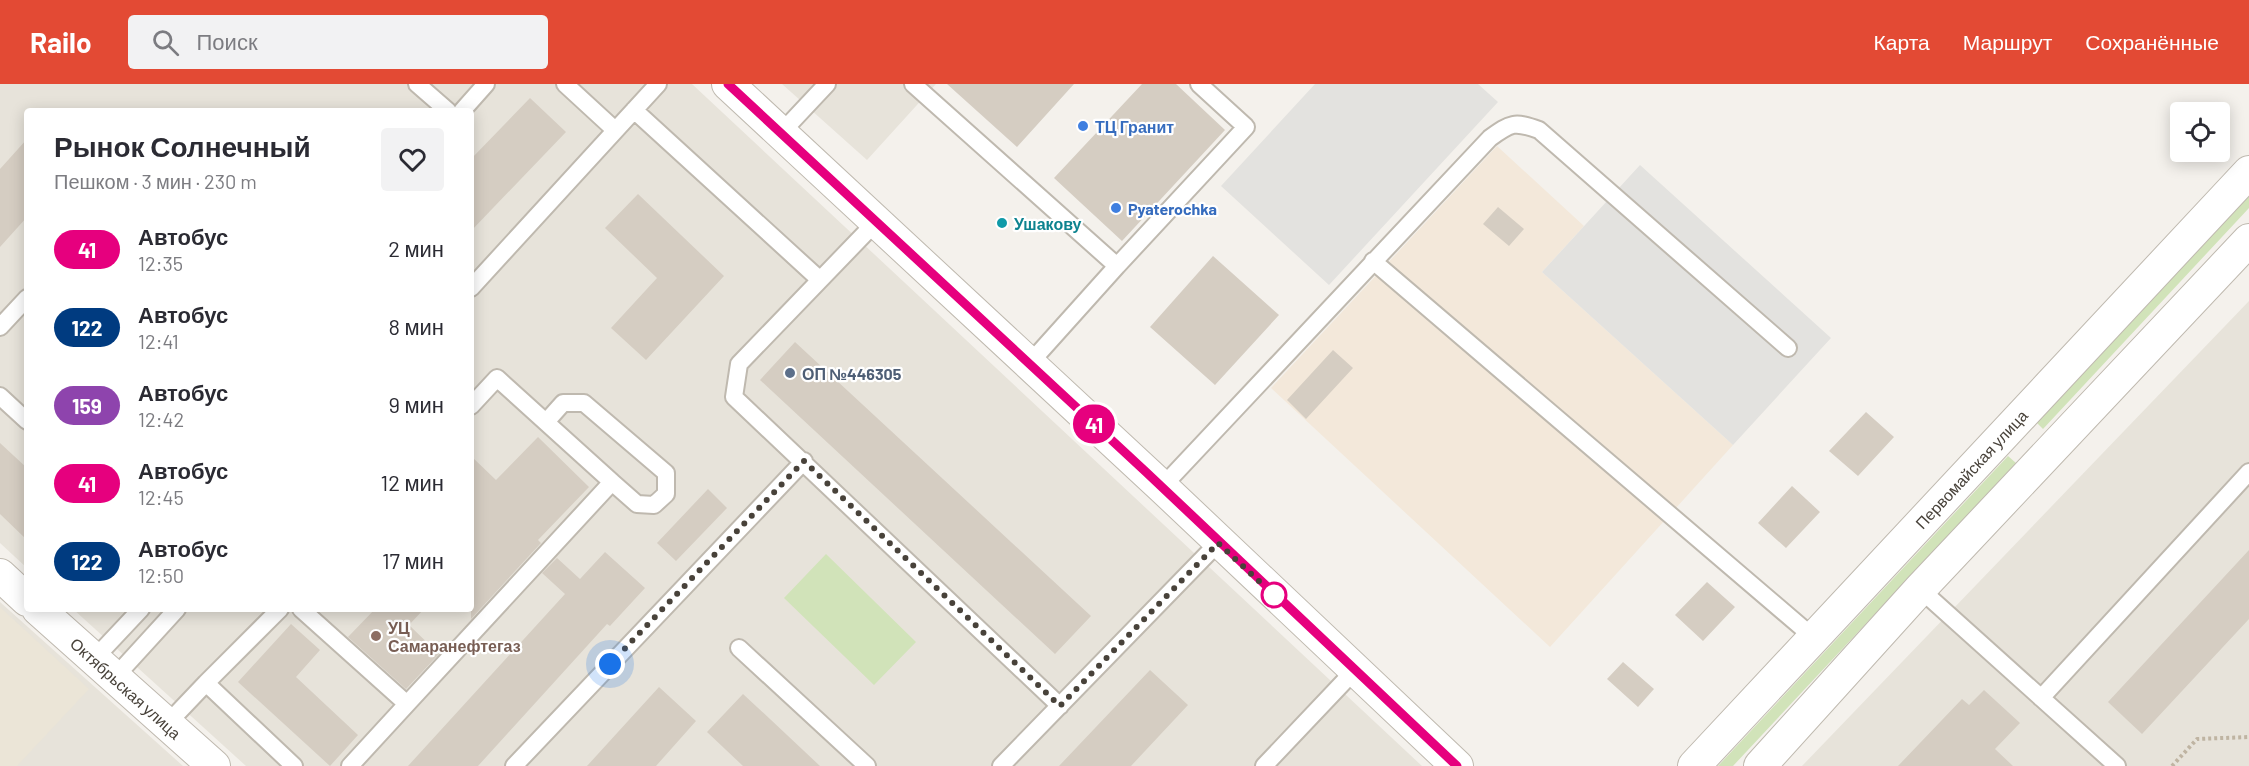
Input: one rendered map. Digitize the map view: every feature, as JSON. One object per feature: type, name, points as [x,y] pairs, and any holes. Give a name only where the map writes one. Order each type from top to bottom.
[{"type":"street","points":[[728,84],[875,223],[1162,487],[1218,543],[1457,766]]},
{"type":"street","name":"Первомайская улица","points":[[1694,766],[2249,172]]},
{"type":"street","points":[[1760,766],[1920,589],[2249,240]]},
{"type":"street","points":[[2000,439],[2034,469]]},
{"type":"street","points":[[0,576],[24,597]]},
{"type":"street","name":"Октябрьская улица","points":[[41,612],[208,764]]},
{"type":"lane","points":[[417,84],[445,108]]},
{"type":"lane","points":[[465,108],[486,84]]},
{"type":"lane","points":[[566,84],[615,130]]},
{"type":"lane","points":[[474,285],[658,84]]},
{"type":"lane","points":[[781,133],[827,84]]},
{"type":"lane","points":[[913,84],[1117,266]]},
{"type":"lane","points":[[1029,364],[1246,127],[1199,84]]},
{"type":"lane","points":[[634,110],[819,279]]},
{"type":"lane","points":[[1162,487],[1490,138],[1509,124],[1521,123],[1539,130],[1788,348]]},
{"type":"lane","points":[[875,223],[740,364],[734,397],[1060,706]]},
{"type":"lane","points":[[1373,261],[1814,637]]},
{"type":"lane","points":[[0,327],[24,301]]},
{"type":"lane","points":[[474,403],[497,378],[637,504],[654,506],[666,494],[666,473],[584,403],[563,403],[546,422]]},
{"type":"lane","points":[[0,396],[24,418]]},
{"type":"lane","points":[[513,766],[804,461]]},
{"type":"lane","points":[[2041,698],[2249,472]]},
{"type":"lane","points":[[350,766],[612,482]]},
{"type":"lane","points":[[1001,766],[1218,543]]},
{"type":"lane","points":[[1920,589],[2117,766]]},
{"type":"lane","points":[[104,668],[139,612]]},
{"type":"lane","points":[[104,668],[173,612]]},
{"type":"lane","points":[[166,724],[277,612]]},
{"type":"lane","points":[[304,612],[407,704]]},
{"type":"lane","points":[[739,648],[867,766]]},
{"type":"lane","points":[[1264,766],[1355,670]]},
{"type":"lane","points":[[206,683],[294,766]]},
{"type":"path","points":[[2172,766],[2197,739],[2249,736]]},
{"type":"shaded area","points":[[0,84],[692,84],[1422,766],[246,766],[76,612],[474,612],[474,108],[24,108],[24,565],[0,543]]},
{"type":"shaded area","points":[[782,84],[936,84],[867,160]]},
{"type":"shaded area","points":[[1315,84],[1478,84],[1498,102],[1329,285],[1221,186]]},
{"type":"shaded area","points":[[1497,146],[1584,226],[1542,272],[1733,445],[1550,647],[1271,388]]},
{"type":"shaded area","points":[[1640,165],[1831,338],[1733,445],[1542,272]]},
{"type":"shaded area","points":[[2249,301],[2249,766],[1802,766]]},
{"type":"shaded area","points":[[0,602],[183,766],[0,766]]},
{"type":"shaded area","points":[[0,607],[89,689],[17,766],[0,766]]},
{"type":"green space","points":[[2249,192],[2249,208],[2043,429],[2035,421]]},
{"type":"green space","points":[[2008,456],[2016,463],[1733,766],[1718,766]]},
{"type":"green space","points":[[826,554],[916,642],[874,685],[784,598]]},
{"type":"building","points":[[947,84],[1074,84],[1017,147]]},
{"type":"building","points":[[1142,84],[1176,84],[1225,130],[1122,241],[1054,178]]},
{"type":"building","points":[[530,98],[566,132],[474,228],[474,156]]},
{"type":"building","points":[[24,142],[24,220],[0,247],[0,169]]},
{"type":"building","points":[[638,194],[724,276],[646,360],[611,328],[657,278],[605,228]]},
{"type":"building","points":[[1498,207],[1524,229],[1509,246],[1483,224]]},
{"type":"building","points":[[1213,256],[1279,315],[1215,385],[1150,327]]},
{"type":"building","points":[[795,342],[1091,616],[1055,654],[760,380]]},
{"type":"building","points":[[1333,350],[1353,368],[1306,419],[1287,400]]},
{"type":"building","points":[[1866,412],[1894,437],[1858,476],[1829,451]]},
{"type":"building","points":[[538,437],[589,487],[538,540],[541,543],[471,619],[471,612],[474,612],[474,459],[496,480]]},
{"type":"building","points":[[0,443],[24,465],[24,537],[0,514]]},
{"type":"building","points":[[1792,486],[1820,512],[1786,548],[1758,523]]},
{"type":"building","points":[[708,489],[727,508],[676,561],[657,543]]},
{"type":"building","points":[[2249,550],[2249,619],[2142,734],[2108,702]]},
{"type":"building","points":[[605,552],[645,588],[610,626],[607,624],[478,766],[408,766],[565,594],[542,573],[557,558],[580,579]]},
{"type":"building","points":[[1707,582],[1735,607],[1703,641],[1675,615]]},
{"type":"building","points":[[372,612],[421,612],[409,625],[439,654],[406,689],[348,637]]},
{"type":"building","points":[[291,624],[320,650],[296,677],[358,735],[330,766],[238,682]]},
{"type":"building","points":[[1623,662],[1654,689],[1638,707],[1607,679]]},
{"type":"building","points":[[1150,670],[1188,705],[1131,766],[1059,766]]},
{"type":"building","points":[[659,687],[696,721],[656,766],[587,766]]},
{"type":"building","points":[[1984,690],[2020,723],[1995,749],[2013,766],[1898,766],[1962,699],[1969,705]]},
{"type":"building","points":[[743,694],[820,766],[743,766],[707,732]]},
{"type":"bus line","name":"41","points":[[728,84],[931,275],[1146,472],[1218,543],[1457,766]]},
{"type":"place","name":"ТЦ Гранит","points":[[1083,126]]},
{"type":"place","name":"Pyaterochka","points":[[1116,208]]},
{"type":"place","name":"Ушакову","points":[[1002,223]]},
{"type":"place","name":"ОП №446305","points":[[790,373]]},
{"type":"place","name":"УЦ Самаранефтегаз","points":[[376,636]]},
{"type":"route","points":[[610,664],[804,461],[1060,706],[1218,543],[1274,595]]}]
